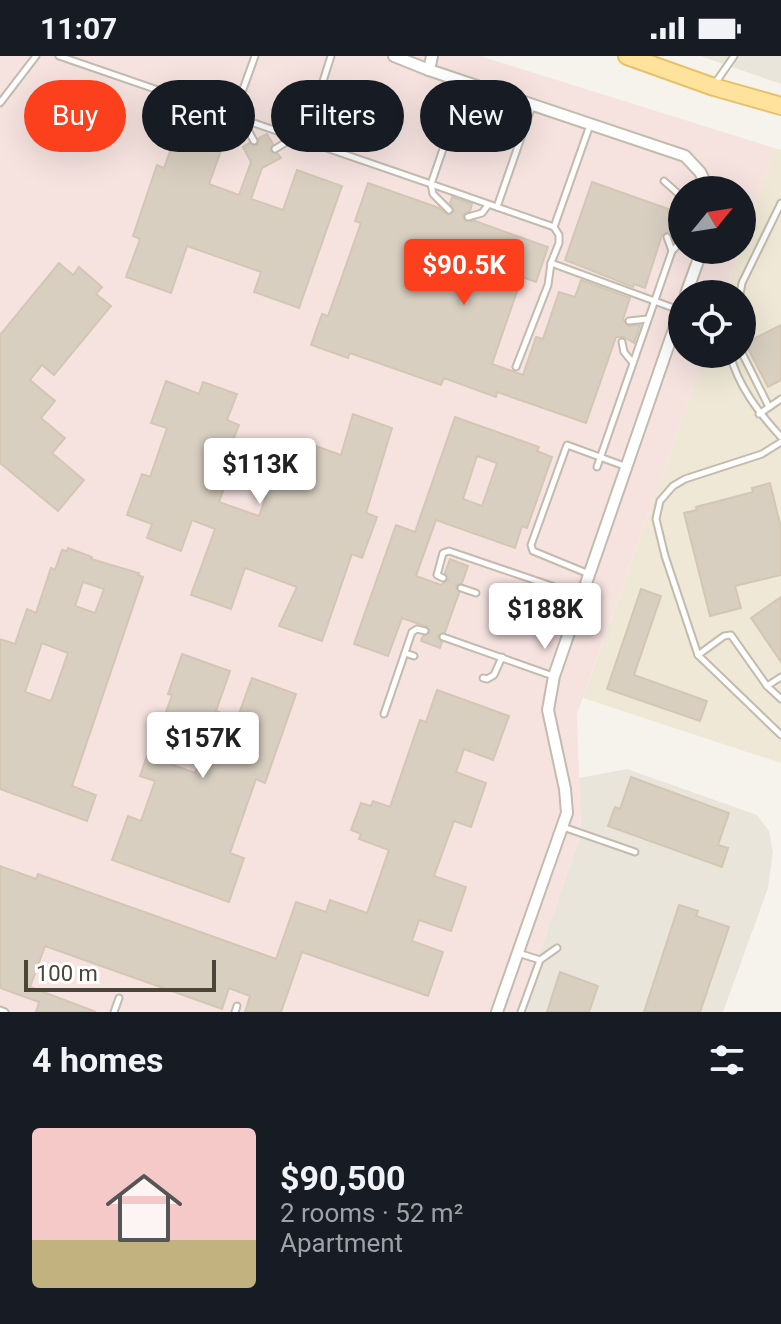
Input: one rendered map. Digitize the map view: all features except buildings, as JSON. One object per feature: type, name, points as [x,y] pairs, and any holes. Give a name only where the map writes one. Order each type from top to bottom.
[{"type":"main road","points":[[627,56],[714,87],[781,106]]},
{"type":"street","points":[[429,70],[432,56]]},
{"type":"street","points":[[398,57],[460,80]]},
{"type":"street","points":[[532,105],[685,156],[702,176]]},
{"type":"street","points":[[497,1012],[567,813],[548,710],[554,676],[668,347]]},
{"type":"lane","points":[[0,103],[36,56]]},
{"type":"lane","points":[[59,56],[142,85]]},
{"type":"lane","points":[[246,80],[255,56]]},
{"type":"lane","points":[[323,80],[331,56]]},
{"type":"lane","points":[[714,87],[734,56]]},
{"type":"lane","points":[[554,227],[590,124]]},
{"type":"lane","points":[[336,152],[554,227],[559,243],[551,263],[548,285],[516,367]]},
{"type":"lane","points":[[442,152],[431,184],[433,194],[449,210]]},
{"type":"lane","points":[[497,207],[516,152]]},
{"type":"lane","points":[[664,181],[668,185]]},
{"type":"lane","points":[[743,280],[781,203]]},
{"type":"lane","points":[[468,217],[482,213],[488,205]]},
{"type":"lane","points":[[551,263],[668,304]]},
{"type":"lane","points":[[597,467],[668,263]]},
{"type":"lane","points":[[629,321],[648,319]]},
{"type":"lane","points":[[622,342],[624,352],[634,364]]},
{"type":"lane","points":[[735,368],[759,414],[781,439],[762,454],[685,479],[673,486],[660,501],[656,519],[698,655],[781,735]]},
{"type":"lane","points":[[750,368],[769,407]]},
{"type":"lane","points":[[759,414],[781,399]]},
{"type":"lane","points":[[590,574],[533,551],[531,545],[567,445],[628,467]]},
{"type":"lane","points":[[443,578],[437,575],[437,571],[443,553],[449,551],[582,597]]},
{"type":"lane","points":[[564,563],[566,556]]},
{"type":"lane","points":[[461,588],[476,593]]},
{"type":"lane","points":[[384,714],[412,632],[417,629],[425,631]]},
{"type":"lane","points":[[698,655],[724,636],[731,635],[767,686],[781,699]]},
{"type":"lane","points":[[443,637],[554,676]]},
{"type":"lane","points":[[405,653],[414,656]]},
{"type":"lane","points":[[483,678],[494,675],[502,657]]},
{"type":"lane","points":[[767,686],[781,677]]},
{"type":"lane","points":[[563,827],[635,852]]},
{"type":"lane","points":[[521,1012],[540,960],[557,948]]},
{"type":"lane","points":[[518,953],[540,960]]},
{"type":"lane","points":[[114,1012],[119,998]]},
{"type":"shaded area","points":[[0,56],[480,56],[774,148],[756,202],[756,176],[668,176],[668,264],[735,264],[730,280],[668,280],[668,368],[700,368],[577,714],[581,833],[519,1012],[0,1012]]},
{"type":"shaded area","points":[[700,56],[781,56],[781,84]]},
{"type":"shaded area","points":[[774,148],[781,150],[781,763],[583,698],[700,368],[756,368],[756,280],[730,280],[735,264],[756,264],[756,201]]},
{"type":"shaded area","points":[[627,769],[757,815],[769,831],[773,852],[768,888],[723,1012],[519,1012],[581,833],[579,778]]}]
